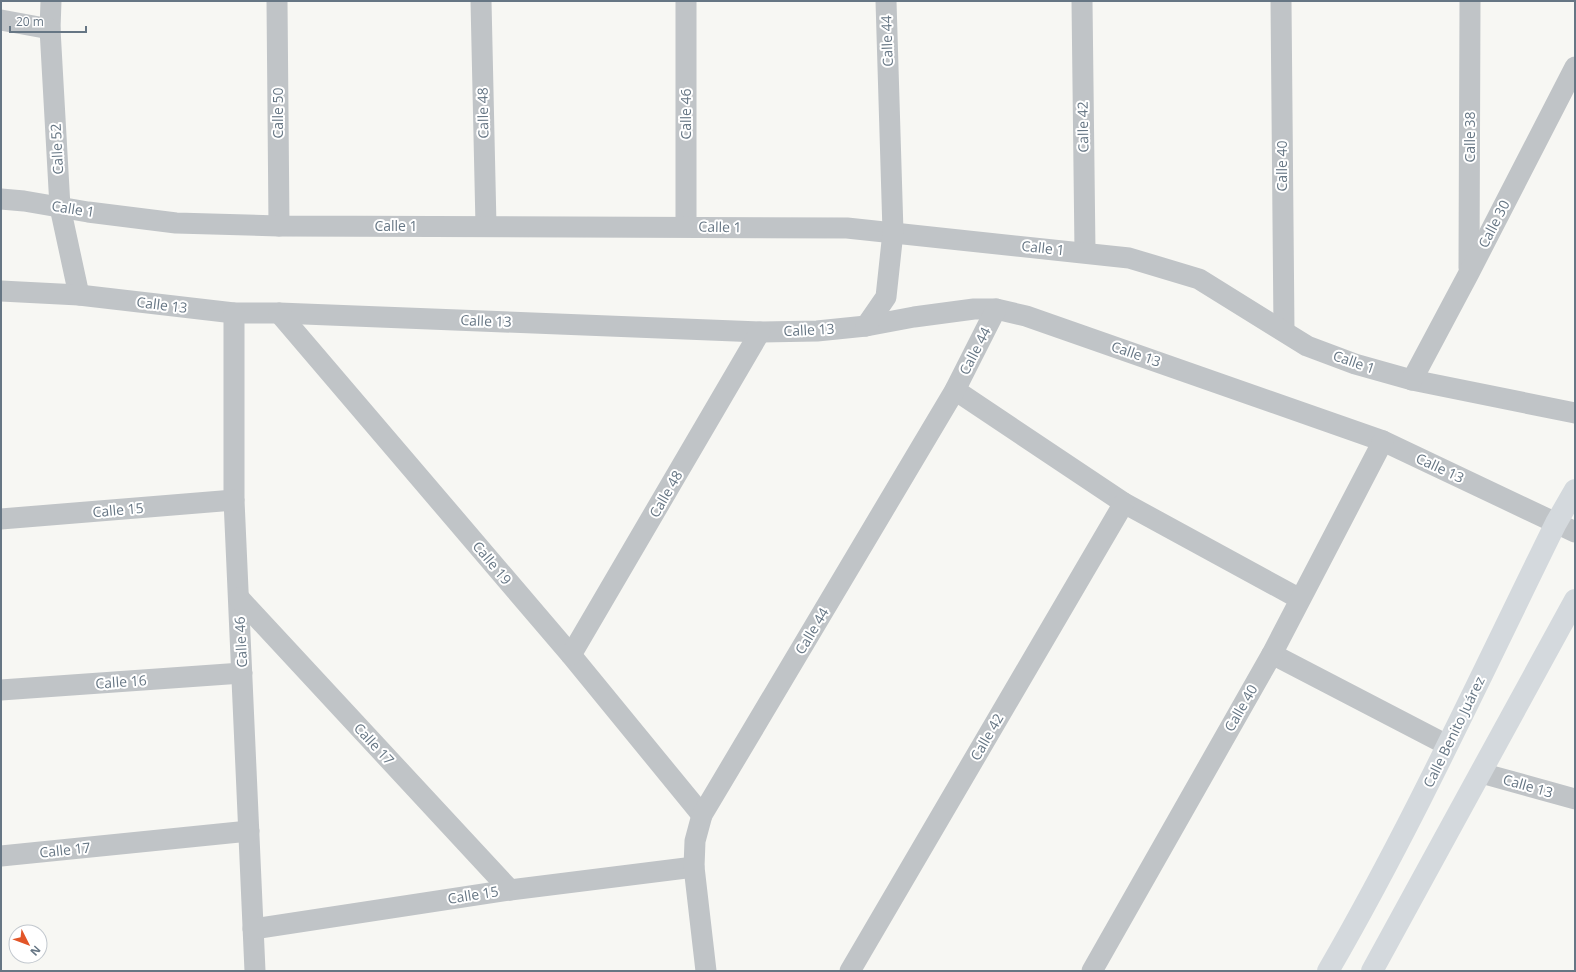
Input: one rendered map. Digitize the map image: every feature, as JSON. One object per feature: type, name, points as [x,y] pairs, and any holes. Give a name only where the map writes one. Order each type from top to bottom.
[{"type":"street","name":"Calle 52","points":[[51,1],[50,29],[60,207],[79,295]]},
{"type":"street","name":"Calle 50","points":[[277,1],[279,226]]},
{"type":"street","name":"Calle 48","points":[[481,1],[486,226]]},
{"type":"street","name":"Calle 46","points":[[686,1],[686,226]]},
{"type":"street","name":"Calle 44","points":[[866,326],[886,297],[892,232],[886,1]]},
{"type":"street","name":"Calle 42","points":[[1082,1],[1085,252]]},
{"type":"street","name":"Calle 40","points":[[1281,1],[1284,331]]},
{"type":"street","name":"Calle 38","points":[[1469,273],[1470,1]]},
{"type":"street","points":[[3,17],[50,29]]},
{"type":"street","name":"Calle 30","points":[[1412,380],[1575,67]]},
{"type":"street","name":"Calle 1","points":[[1,199],[176,223],[279,226],[486,226],[545,228],[686,226],[848,228],[1085,252],[1129,258],[1198,279],[1307,346],[1355,364],[1412,380],[1575,413]]},
{"type":"street","name":"Calle 13","points":[[1,291],[79,295],[234,313],[279,313],[760,332],[817,331],[866,326],[914,317],[974,309],[996,309],[1026,316],[1383,441],[1566,527]]},
{"type":"street","points":[[886,297],[914,317]]},
{"type":"street","name":"Calle 44","points":[[706,971],[694,867],[695,841],[702,815],[955,390],[996,309]]},
{"type":"street","name":"Calle 46","points":[[234,313],[234,500],[255,971]]},
{"type":"street","name":"Calle 19","points":[[279,313],[571,655],[702,815]]},
{"type":"street","name":"Calle 48","points":[[571,655],[760,332]]},
{"type":"street","points":[[955,390],[1124,502],[1300,599]]},
{"type":"street","name":"Calle 40","points":[[1092,971],[1272,654],[1383,441]]},
{"type":"street","name":"Calle Benito Juárez","points":[[1328,971],[1362,913],[1447,745],[1566,527],[1575,490]]},
{"type":"street","name":"Calle 15","points":[[1,519],[234,500]]},
{"type":"street","name":"Calle 42","points":[[850,971],[1124,502]]},
{"type":"street","name":"Calle 17","points":[[239,598],[510,890]]},
{"type":"street","points":[[1372,971],[1575,600]]},
{"type":"street","points":[[1272,654],[1447,745]]},
{"type":"street","name":"Calle 16","points":[[1,690],[242,673]]},
{"type":"street","name":"Calle 13","points":[[1481,773],[1575,800]]},
{"type":"street","name":"Calle 17","points":[[1,856],[249,831]]},
{"type":"street","name":"Calle 15","points":[[253,929],[510,890],[694,867]]}]
